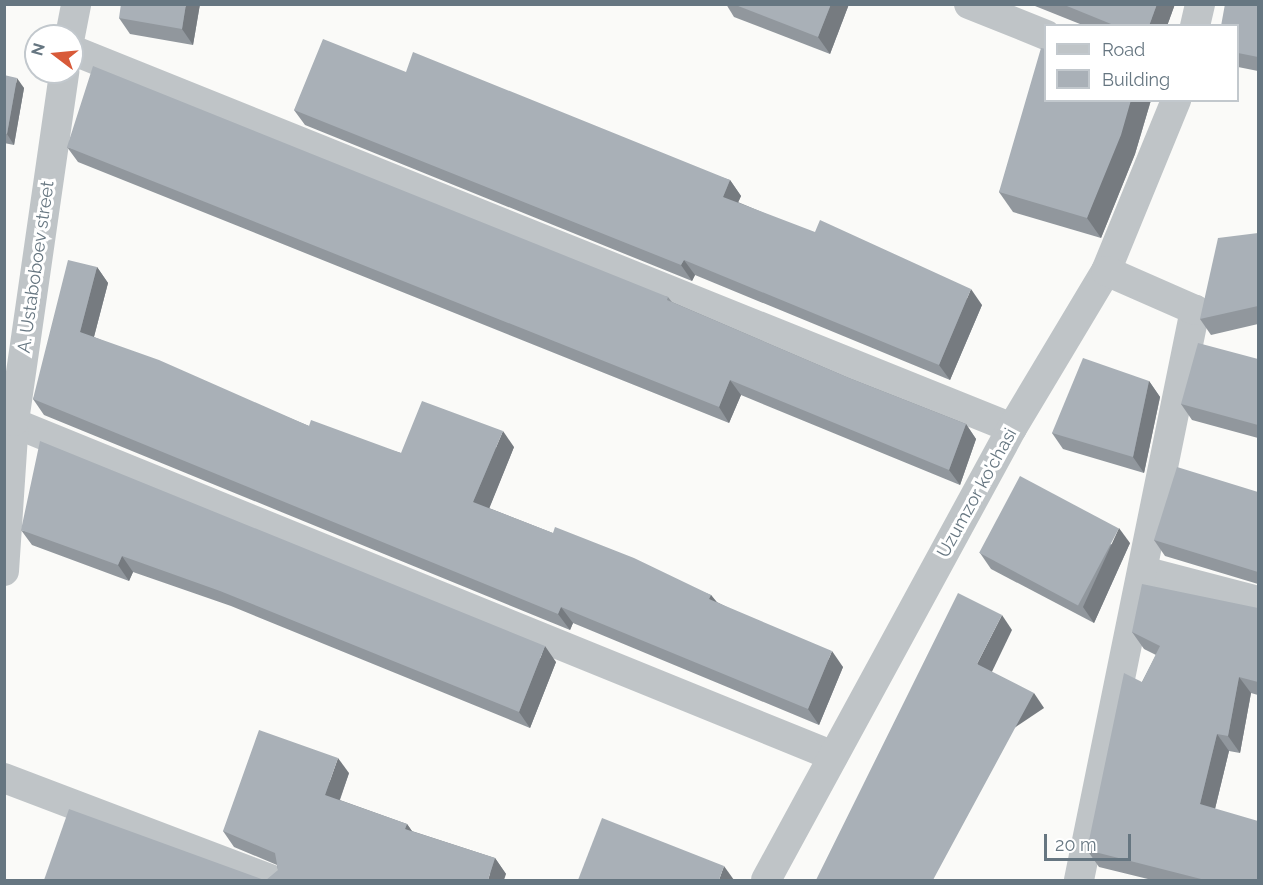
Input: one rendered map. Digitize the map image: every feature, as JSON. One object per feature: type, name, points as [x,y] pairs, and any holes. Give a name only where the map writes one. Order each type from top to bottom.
[{"type":"street","points":[[72,24],[76,4]]},
{"type":"street","points":[[969,4],[1044,34]]},
{"type":"street","points":[[1195,24],[1200,4]]},
{"type":"street","points":[[84,55],[1012,428]]},
{"type":"street","name":"A. Ustaboboev street","points":[[4,571],[9,420],[62,84]]},
{"type":"street","name":"Uzumzor ko'chasi","points":[[766,880],[1012,428],[1106,271],[1175,102]]},
{"type":"street","points":[[1079,880],[1195,310],[1106,271]]},
{"type":"street","points":[[9,420],[833,756]]},
{"type":"street","points":[[1143,571],[1258,601]]},
{"type":"street","points":[[4,778],[273,880]]},
{"type":"building","points":[[121,4],[186,4],[182,29],[119,18]]},
{"type":"building","points":[[733,4],[831,4],[818,37]]},
{"type":"building","points":[[1062,4],[1157,4],[1150,24],[1111,24]]},
{"type":"building","points":[[1225,4],[1258,4],[1258,57],[1239,53],[1239,24],[1221,24]]},
{"type":"building","points":[[323,39],[406,72],[413,52],[730,180],[723,197],[815,232],[820,220],[971,289],[939,365],[684,260],[681,265],[294,110]]},
{"type":"building","points":[[1041,48],[1044,49],[1044,102],[1130,102],[1121,135],[1087,218],[999,192]]},
{"type":"building","points":[[93,66],[668,297],[667,300],[849,378],[966,424],[949,470],[730,380],[719,407],[67,147]]},
{"type":"building","points":[[4,75],[17,78],[7,134],[4,133]]},
{"type":"building","points":[[1258,233],[1258,306],[1200,319],[1218,238]]},
{"type":"building","points":[[68,260],[97,267],[80,332],[159,360],[309,426],[311,420],[401,453],[422,401],[503,431],[473,502],[553,533],[555,527],[634,558],[711,595],[709,599],[832,651],[808,709],[561,607],[558,614],[33,399]]},
{"type":"building","points":[[1198,343],[1258,359],[1258,425],[1181,404]]},
{"type":"building","points":[[1083,358],[1149,381],[1133,457],[1052,433]]},
{"type":"building","points":[[40,441],[545,646],[519,712],[220,591],[122,556],[118,565],[21,530]]},
{"type":"building","points":[[1177,467],[1258,492],[1258,572],[1154,540]]},
{"type":"building","points":[[1020,476],[1119,529],[1078,605],[979,553]]},
{"type":"building","points":[[1142,584],[1258,608],[1258,682],[1239,677],[1228,736],[1217,734],[1200,804],[1258,821],[1258,880],[1205,880],[1087,850],[1124,673],[1142,682],[1160,646],[1132,632]]},
{"type":"building","points":[[958,593],[1002,615],[977,664],[1034,693],[933,880],[816,880]]},
{"type":"building","points":[[259,730],[338,758],[325,795],[407,824],[405,829],[495,858],[488,880],[266,880],[278,870],[275,853],[223,831]]},
{"type":"building","points":[[69,809],[264,880],[44,880]]},
{"type":"building","points":[[602,818],[724,866],[719,880],[578,880]]}]
